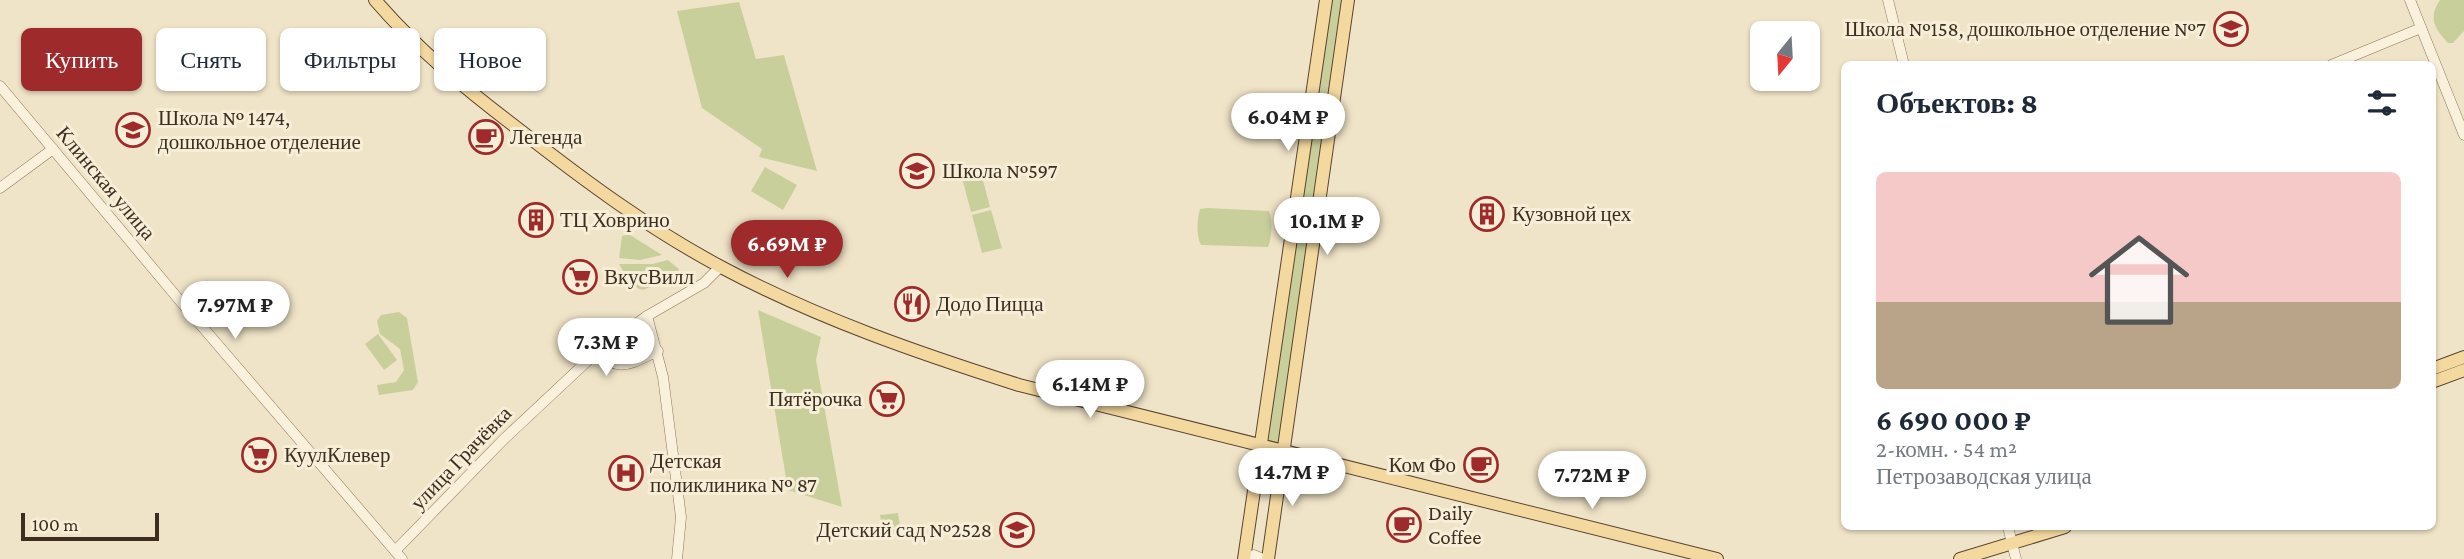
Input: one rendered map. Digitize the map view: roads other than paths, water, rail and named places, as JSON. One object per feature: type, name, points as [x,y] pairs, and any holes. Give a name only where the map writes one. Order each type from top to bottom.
[{"type":"main road","points":[[375,0],[407,36],[455,80],[537,145],[622,207],[720,267],[840,321],[926,355],[1019,385],[1717,559]]},
{"type":"main road","points":[[1245,559],[1326,0]]},
{"type":"main road","points":[[1265,559],[1284,451],[1348,0]]},
{"type":"main road","points":[[2436,368],[2464,357]]},
{"type":"main road","points":[[2436,380],[2464,370]]},
{"type":"main road","points":[[2012,542],[2034,530]]},
{"type":"main road","points":[[1960,559],[2058,530]]},
{"type":"street","points":[[1888,0],[1903,61]]},
{"type":"street","points":[[2410,0],[2434,61]]},
{"type":"street","points":[[2341,61],[2421,28]]},
{"type":"street","points":[[2436,65],[2464,135]]},
{"type":"street","name":"Клинская улица","points":[[0,86],[181,302],[399,555]]},
{"type":"street","points":[[0,188],[53,149]]},
{"type":"street","name":"улица Грачёвка","points":[[399,555],[503,440],[597,352],[647,316],[704,283],[720,267]]},
{"type":"street","points":[[647,316],[658,351],[681,517],[677,559]]},
{"type":"street","points":[[597,352],[614,365],[658,351]]},
{"type":"street","points":[[2009,530],[2016,559]]},
{"type":"street","points":[[1245,559],[1254,555],[1265,559]]},
{"type":"place","name":"Школа №158, дошкольное отделение №7","points":[[2231,29]]},
{"type":"place","name":"Школа № 1474, дошкольное отделение","points":[[133,130]]},
{"type":"place","name":"Легенда","points":[[486,137]]},
{"type":"place","name":"Школа №597","points":[[917,171]]},
{"type":"place","name":"Кузовной цех","points":[[1487,214]]},
{"type":"place","name":"ТЦ Ховрино","points":[[536,220]]},
{"type":"place","name":"ВкусВилл","points":[[580,277]]},
{"type":"place","name":"Додо Пицца","points":[[912,304]]},
{"type":"place","name":"Пятёрочка","points":[[887,399]]},
{"type":"place","name":"КуулКлевер","points":[[259,455]]},
{"type":"place","name":"Ком Фо","points":[[1481,465]]},
{"type":"place","name":"Детская поликлиника № 87","points":[[626,473]]},
{"type":"place","name":"Daily Coffee","points":[[1404,525]]},
{"type":"place","name":"Детский сад №2528","points":[[1017,530]]}]
